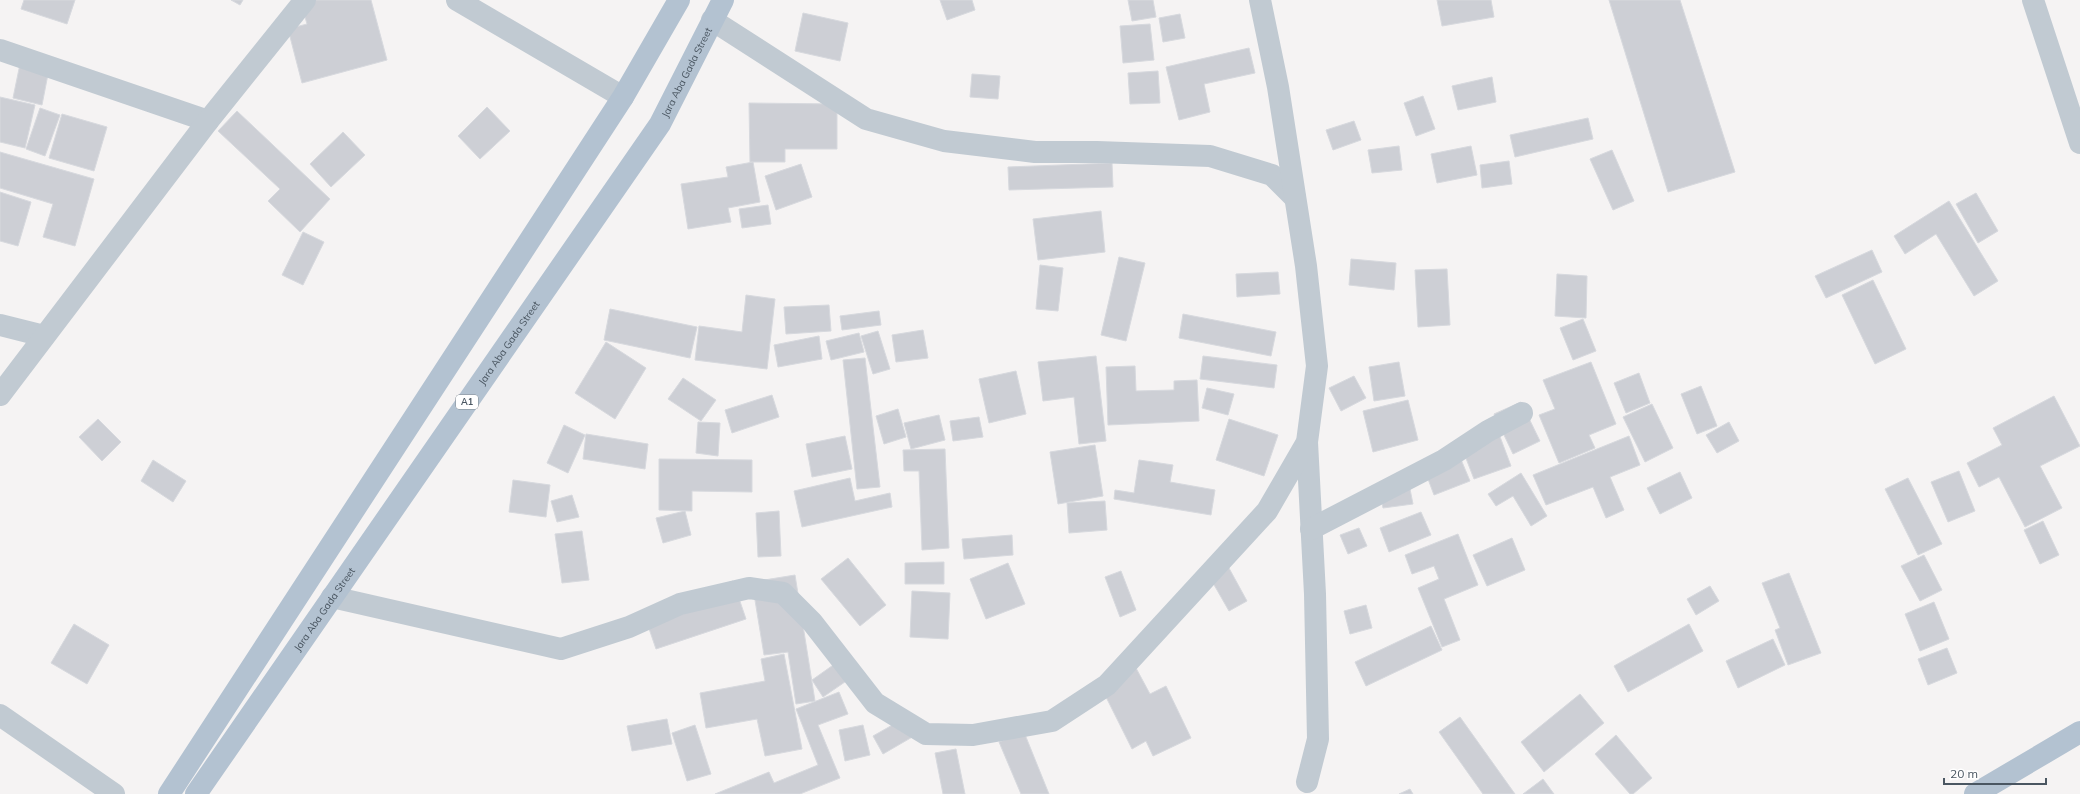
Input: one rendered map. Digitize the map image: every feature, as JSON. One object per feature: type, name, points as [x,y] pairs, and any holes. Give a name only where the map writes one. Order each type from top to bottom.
[{"type":"main road","points":[[169,794],[623,97],[679,0]]},
{"type":"main road","name":"Jara Aba Gada Street","points":[[196,794],[660,124],[723,0]]},
{"type":"main road","points":[[1975,794],[2080,732]]},
{"type":"street","points":[[0,395],[208,121],[304,0]]},
{"type":"street","points":[[457,0],[623,97]]},
{"type":"street","points":[[1260,0],[1278,87],[1306,266],[1317,366],[1307,442],[1315,594],[1318,739],[1307,782]]},
{"type":"street","points":[[2033,0],[2080,143]]},
{"type":"street","points":[[712,20],[866,119],[944,141],[1035,152],[1097,152],[1210,156],[1272,175],[1295,198]]},
{"type":"street","points":[[0,50],[208,121]]},
{"type":"street","points":[[0,324],[44,336]]},
{"type":"street","points":[[1311,529],[1444,460],[1488,430],[1522,413]]},
{"type":"street","points":[[332,597],[561,649],[629,627],[680,604],[749,588],[783,593],[812,622],[875,703],[926,734],[973,735],[1052,721],[1107,685],[1267,511],[1307,442]]},
{"type":"street","points":[[0,715],[114,794]]},
{"type":"building","points":[[24,0],[75,0],[67,24],[21,9]]},
{"type":"building","points":[[231,0],[243,0],[240,5]]},
{"type":"building","points":[[300,0],[371,0],[387,60],[302,83],[288,29],[307,24]]},
{"type":"building","points":[[940,0],[972,0],[975,10],[947,20]]},
{"type":"building","points":[[1128,0],[1153,0],[1156,17],[1132,21]]},
{"type":"building","points":[[1437,0],[1491,0],[1494,17],[1442,26]]},
{"type":"building","points":[[1609,0],[1680,0],[1735,172],[1668,192]]},
{"type":"building","points":[[803,13],[848,23],[840,61],[795,51]]},
{"type":"building","points":[[1180,14],[1185,38],[1163,42],[1159,18]]},
{"type":"building","points":[[1150,24],[1154,60],[1123,63],[1120,26]]},
{"type":"building","points":[[1249,48],[1255,73],[1204,84],[1210,112],[1179,120],[1166,67]]},
{"type":"building","points":[[20,64],[49,69],[42,105],[13,98]]},
{"type":"building","points":[[1158,71],[1160,103],[1130,104],[1128,73]]},
{"type":"building","points":[[972,74],[1000,76],[998,99],[970,97]]},
{"type":"building","points":[[1492,77],[1496,102],[1458,110],[1452,86]]},
{"type":"building","points":[[1423,96],[1435,129],[1416,136],[1404,103]]},
{"type":"building","points":[[0,97],[35,105],[25,148],[0,142]]},
{"type":"building","points":[[749,103],[837,104],[837,149],[785,149],[785,162],[750,162]]},
{"type":"building","points":[[487,107],[510,131],[480,159],[458,136]]},
{"type":"building","points":[[40,108],[60,115],[45,156],[26,149]]},
{"type":"building","points":[[237,111],[330,199],[300,232],[268,201],[280,189],[218,131]]},
{"type":"building","points":[[62,114],[107,127],[94,171],[49,158]]},
{"type":"building","points":[[1588,118],[1593,139],[1515,157],[1510,135]]},
{"type":"building","points":[[1354,121],[1361,140],[1333,150],[1326,130]]},
{"type":"building","points":[[343,132],[365,155],[331,187],[310,164]]},
{"type":"building","points":[[1399,146],[1402,170],[1372,173],[1368,150]]},
{"type":"building","points":[[1471,146],[1477,175],[1437,183],[1431,154]]},
{"type":"building","points":[[1612,150],[1634,201],[1613,210],[1590,159]]},
{"type":"building","points":[[0,152],[94,179],[75,246],[43,237],[53,204],[0,188]]},
{"type":"building","points":[[1509,161],[1512,184],[1482,188],[1480,165]]},
{"type":"building","points":[[753,162],[760,202],[728,208],[731,222],[688,229],[681,184],[728,177],[726,167]]},
{"type":"building","points":[[1112,163],[1113,187],[1009,190],[1008,167]]},
{"type":"building","points":[[801,164],[812,197],[776,210],[765,176]]},
{"type":"building","points":[[0,192],[31,202],[18,246],[0,241]]},
{"type":"building","points":[[1976,193],[1998,231],[1978,243],[1956,204]]},
{"type":"building","points":[[1949,201],[1998,281],[1974,296],[1936,234],[1905,254],[1894,236]]},
{"type":"building","points":[[768,205],[771,224],[742,228],[739,209]]},
{"type":"building","points":[[1101,211],[1105,252],[1038,260],[1033,219]]},
{"type":"building","points":[[303,232],[324,242],[303,285],[282,275]]},
{"type":"building","points":[[1872,250],[1882,272],[1826,298],[1815,276]]},
{"type":"building","points":[[1119,257],[1145,263],[1126,341],[1101,335]]},
{"type":"building","points":[[1351,259],[1396,263],[1394,290],[1349,285]]},
{"type":"building","points":[[1040,265],[1063,268],[1058,311],[1036,309]]},
{"type":"building","points":[[1447,269],[1450,325],[1418,327],[1415,270]]},
{"type":"building","points":[[1278,272],[1280,294],[1237,297],[1236,274]]},
{"type":"building","points":[[1557,274],[1587,276],[1586,318],[1555,316]]},
{"type":"building","points":[[1873,280],[1906,349],[1875,364],[1842,295]]},
{"type":"building","points":[[746,295],[775,299],[767,369],[695,360],[699,326],[742,332]]},
{"type":"building","points":[[829,305],[831,331],[786,334],[784,307]]},
{"type":"building","points":[[610,309],[697,327],[690,358],[604,340]]},
{"type":"building","points":[[879,311],[881,325],[842,330],[840,316]]},
{"type":"building","points":[[1183,314],[1276,332],[1271,356],[1179,338]]},
{"type":"building","points":[[1583,319],[1596,351],[1573,360],[1560,328]]},
{"type":"building","points":[[923,330],[928,358],[896,362],[892,335]]},
{"type":"building","points":[[878,331],[890,369],[873,374],[861,336]]},
{"type":"building","points":[[859,333],[864,352],[831,360],[826,341]]},
{"type":"building","points":[[819,336],[822,359],[778,367],[774,345]]},
{"type":"building","points":[[606,342],[646,368],[615,419],[575,393]]},
{"type":"building","points":[[1096,356],[1106,441],[1079,444],[1074,397],[1043,401],[1038,362]]},
{"type":"building","points":[[1203,356],[1277,365],[1274,388],[1200,379]]},
{"type":"building","points":[[865,358],[880,487],[857,489],[843,360]]},
{"type":"building","points":[[1399,362],[1405,396],[1374,401],[1369,367]]},
{"type":"building","points":[[1591,362],[1616,424],[1589,435],[1595,448],[1559,463],[1539,415],[1555,409],[1543,380]]},
{"type":"building","points":[[1135,366],[1136,391],[1174,390],[1174,381],[1197,380],[1199,421],[1108,425],[1106,367]]},
{"type":"building","points":[[1016,371],[1026,414],[989,423],[979,379]]},
{"type":"building","points":[[1639,373],[1650,403],[1626,413],[1614,383]]},
{"type":"building","points":[[1354,376],[1366,398],[1341,411],[1329,388]]},
{"type":"building","points":[[683,378],[716,400],[701,421],[668,399]]},
{"type":"building","points":[[1701,386],[1717,426],[1697,434],[1681,394]]},
{"type":"building","points":[[1207,388],[1234,394],[1228,415],[1202,408]]},
{"type":"building","points":[[772,395],[779,417],[732,433],[725,410]]},
{"type":"building","points":[[2054,396],[2080,446],[2040,466],[2062,508],[2025,527],[1999,477],[1979,487],[1967,463],[2002,445],[1993,428]]},
{"type":"building","points":[[1408,400],[1418,440],[1373,452],[1363,411]]},
{"type":"building","points":[[1521,402],[1540,441],[1513,454],[1494,414]]},
{"type":"building","points":[[1652,404],[1673,448],[1645,462],[1623,417]]},
{"type":"building","points":[[898,409],[906,437],[884,444],[876,416]]},
{"type":"building","points":[[939,415],[945,440],[911,449],[904,423]]},
{"type":"building","points":[[979,417],[983,437],[953,441],[950,421]]},
{"type":"building","points":[[98,419],[121,442],[102,461],[79,437]]},
{"type":"building","points":[[1229,419],[1278,435],[1264,476],[1216,460]]},
{"type":"building","points":[[698,422],[720,423],[718,456],[696,453]]},
{"type":"building","points":[[1729,422],[1739,441],[1717,453],[1706,435]]},
{"type":"building","points":[[564,425],[585,435],[568,473],[547,463]]},
{"type":"building","points":[[586,434],[648,444],[645,469],[583,459]]},
{"type":"building","points":[[1499,434],[1511,466],[1474,479],[1462,448]]},
{"type":"building","points":[[845,436],[852,469],[812,477],[806,444]]},
{"type":"building","points":[[1629,436],[1640,465],[1610,477],[1624,510],[1606,518],[1593,487],[1546,505],[1533,475]]},
{"type":"building","points":[[1095,445],[1103,496],[1058,504],[1050,452]]},
{"type":"building","points":[[945,449],[949,548],[922,550],[919,471],[904,471],[903,450]]},
{"type":"building","points":[[1457,450],[1470,481],[1434,495],[1422,463]]},
{"type":"building","points":[[659,459],[752,460],[752,492],[692,491],[692,511],[659,510]]},
{"type":"building","points":[[153,460],[186,481],[173,502],[141,481]]},
{"type":"building","points":[[1139,460],[1173,465],[1170,482],[1215,490],[1211,515],[1114,499],[1115,490],[1134,493]]},
{"type":"building","points":[[1959,471],[1975,511],[1948,522],[1931,482]]},
{"type":"building","points":[[1680,472],[1692,498],[1660,514],[1647,488]]},
{"type":"building","points":[[1521,473],[1547,516],[1531,526],[1513,496],[1496,506],[1488,494]]},
{"type":"building","points":[[850,478],[855,501],[890,493],[892,507],[802,527],[794,491]]},
{"type":"building","points":[[1908,478],[1942,544],[1918,555],[1885,489]]},
{"type":"building","points":[[513,480],[550,485],[546,517],[509,512]]},
{"type":"building","points":[[1410,489],[1413,504],[1383,508],[1380,493]]},
{"type":"building","points":[[572,495],[579,517],[557,522],[551,501]]},
{"type":"building","points":[[1105,501],[1107,530],[1069,533],[1067,503]]},
{"type":"building","points":[[685,511],[691,535],[663,543],[656,518]]},
{"type":"building","points":[[779,511],[781,556],[758,557],[756,513]]},
{"type":"building","points":[[1421,512],[1431,535],[1389,552],[1380,528]]},
{"type":"building","points":[[2043,521],[2059,555],[2040,564],[2024,530]]},
{"type":"building","points":[[1359,528],[1367,546],[1348,554],[1340,535]]},
{"type":"building","points":[[582,531],[589,580],[562,583],[555,534]]},
{"type":"building","points":[[1458,534],[1478,585],[1444,599],[1460,640],[1442,647],[1418,588],[1439,579],[1434,566],[1412,574],[1405,555]]},
{"type":"building","points":[[1012,535],[1013,555],[964,559],[962,539]]},
{"type":"building","points":[[1512,538],[1525,570],[1487,586],[1473,555]]},
{"type":"building","points":[[1924,555],[1942,590],[1920,601],[1901,566]]},
{"type":"building","points":[[848,558],[886,605],[860,626],[821,579]]},
{"type":"building","points":[[1224,559],[1247,601],[1229,611],[1205,569]]},
{"type":"building","points":[[944,562],[944,584],[905,584],[905,563]]},
{"type":"building","points":[[1008,563],[1025,604],[986,619],[970,579]]},
{"type":"building","points":[[1121,571],[1136,610],[1120,617],[1105,577]]},
{"type":"building","points":[[1789,573],[1821,653],[1788,665],[1775,630],[1780,628],[1762,583]]},
{"type":"building","points":[[795,575],[815,701],[796,704],[788,652],[764,655],[752,582]]},
{"type":"building","points":[[733,581],[746,619],[656,649],[643,611]]},
{"type":"building","points":[[1710,586],[1719,601],[1696,615],[1687,599]]},
{"type":"building","points":[[912,591],[950,593],[948,639],[910,637]]},
{"type":"building","points":[[1934,602],[1949,639],[1920,651],[1905,614]]},
{"type":"building","points":[[1366,605],[1372,628],[1350,634],[1344,611]]},
{"type":"building","points":[[74,624],[109,645],[87,684],[51,663]]},
{"type":"building","points":[[1689,624],[1703,651],[1628,692],[1614,666]]},
{"type":"building","points":[[1431,626],[1442,650],[1366,686],[1355,662]]},
{"type":"building","points":[[1773,639],[1785,665],[1738,688],[1726,661]]},
{"type":"building","points":[[1947,648],[1957,673],[1928,685],[1918,659]]},
{"type":"building","points":[[784,654],[802,749],[765,756],[757,719],[706,728],[700,693],[765,681],[761,659]]},
{"type":"building","points":[[846,656],[858,673],[823,697],[812,680]]},
{"type":"building","points":[[1136,668],[1150,694],[1166,686],[1191,738],[1153,756],[1146,741],[1132,749],[1100,685]]},
{"type":"building","points":[[839,692],[848,714],[818,725],[840,778],[800,794],[715,794],[769,772],[774,783],[818,765],[796,709]]},
{"type":"building","points":[[1580,694],[1604,723],[1544,772],[1521,742]]},
{"type":"building","points":[[1460,717],[1515,794],[1483,794],[1439,732]]},
{"type":"building","points":[[667,719],[672,744],[632,751],[627,726]]},
{"type":"building","points":[[903,719],[914,736],[883,754],[873,736]]},
{"type":"building","points":[[695,725],[711,774],[687,781],[672,733]]},
{"type":"building","points":[[863,725],[870,755],[845,761],[839,730]]},
{"type":"building","points":[[1024,732],[1049,794],[1021,794],[999,742]]},
{"type":"building","points":[[1616,735],[1652,778],[1633,794],[1630,794],[1595,754]]},
{"type":"building","points":[[956,749],[965,794],[943,794],[935,753]]},
{"type":"building","points":[[1543,779],[1554,794],[1523,794]]},
{"type":"building","points":[[1410,789],[1413,794],[1399,794]]}]
